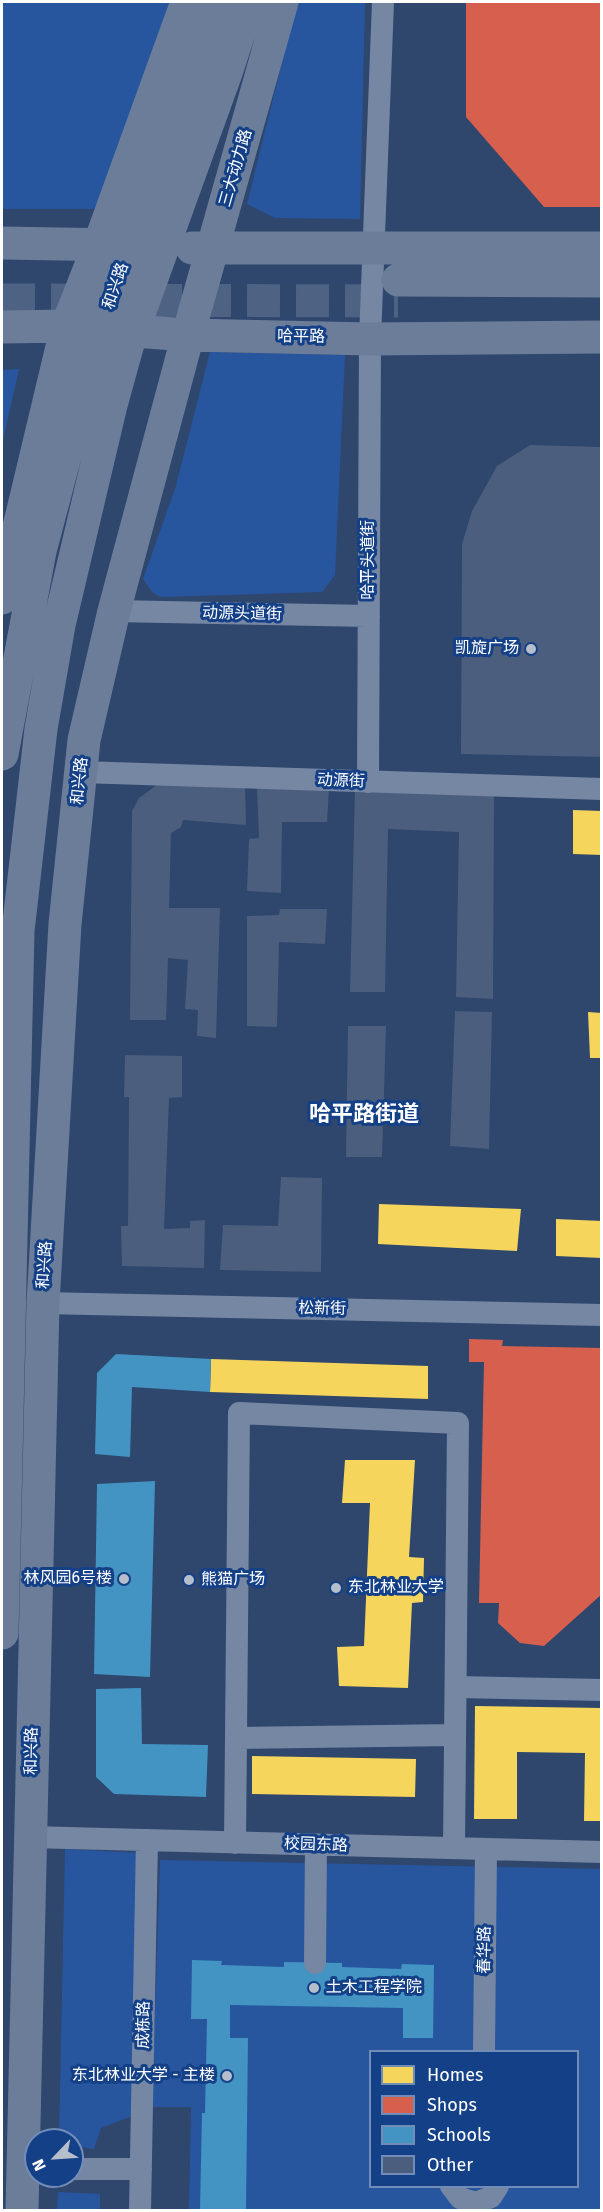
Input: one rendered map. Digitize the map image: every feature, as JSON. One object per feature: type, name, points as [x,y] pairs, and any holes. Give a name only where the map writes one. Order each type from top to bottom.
[{"type":"highway","points":[[2,598],[67,326],[99,245],[187,2]]},
{"type":"highway","name":"和兴路","points":[[2,754],[40,551],[91,357],[216,2]]},
{"type":"highway","points":[[2,1633],[18,931],[41,729],[58,625],[127,347],[226,73],[249,2]]},
{"type":"highway","name":"三大动力路","points":[[188,335],[282,2]]},
{"type":"highway","points":[[2,243],[213,248],[602,248]]},
{"type":"highway","points":[[602,281],[398,290],[602,303]]},
{"type":"highway","name":"哈平路","points":[[2,327],[67,326],[188,335],[370,339],[602,337]]},
{"type":"highway","name":"和兴路","points":[[29,2128],[30,1837],[42,1318],[65,924],[84,740],[114,611],[188,335]]},
{"type":"highway","points":[[15,1014],[42,1318]]},
{"type":"highway","name":"和兴路","points":[[22,2211],[26,2188]]},
{"type":"street","name":"哈平头道街","points":[[368,782],[370,339],[383,2]]},
{"type":"street","name":"动源头道街","points":[[114,611],[369,616]]},
{"type":"street","name":"动源街","points":[[81,772],[602,789]]},
{"type":"street","name":"松新街","points":[[42,1318],[602,1315]]},
{"type":"street","points":[[235,1843],[239,1413],[458,1423],[454,1848]]},
{"type":"street","points":[[456,1687],[602,1690]]},
{"type":"street","points":[[236,1738],[455,1735]]},
{"type":"street","name":"校园东路","points":[[30,1837],[602,1852]]},
{"type":"street","name":"成栋路","points":[[140,2211],[147,1840]]},
{"type":"street","points":[[315,1963],[316,1845]]},
{"type":"street","name":"春华路","points":[[484,2050],[486,1849]]},
{"type":"street","points":[[84,2169],[141,2169]]},
{"type":"street","points":[[452,2188],[460,2198],[476,2207],[491,2197],[497,2188]]},
{"type":"shaded area","points":[[2,2],[169,2],[112,192],[93,209],[2,209]]},
{"type":"shaded area","points":[[297,2],[365,2],[360,219],[275,218],[247,204]]},
{"type":"shaded area","points":[[210,352],[345,355],[335,575],[322,592],[161,597],[153,593],[143,579],[175,489]]},
{"type":"shaded area","points":[[19,369],[2,445],[2,370]]},
{"type":"shaded area","points":[[65,1849],[140,1853],[135,2115],[101,2128],[94,2149],[84,2148],[84,2128],[59,2128]]},
{"type":"shaded area","points":[[160,1860],[601,1869],[601,2210],[189,2210],[191,2107],[152,2107]]},
{"type":"shaded area","points":[[58,2192],[100,2194],[100,2210],[57,2210]]},
{"type":"building: Homes","points":[[573,810],[602,811],[602,855],[573,854]]},
{"type":"building: Homes","points":[[588,1012],[602,1013],[602,1058],[590,1058]]},
{"type":"building: Homes","points":[[379,1204],[521,1209],[517,1251],[378,1244]]},
{"type":"building: Homes","points":[[556,1219],[602,1221],[602,1258],[556,1256]]},
{"type":"building: Homes","points":[[211,1359],[428,1366],[428,1399],[210,1392]]},
{"type":"building: Homes","points":[[345,1460],[415,1460],[409,1557],[424,1558],[423,1602],[412,1603],[408,1688],[339,1686],[337,1647],[364,1646],[370,1503],[342,1503]]},
{"type":"building: Homes","points":[[475,1706],[602,1708],[602,1821],[584,1821],[585,1753],[517,1752],[517,1819],[474,1819]]},
{"type":"building: Homes","points":[[252,1756],[416,1759],[415,1797],[252,1794]]},
{"type":"building: Shops","points":[[466,2],[602,2],[602,207],[544,207],[466,117]]},
{"type":"building: Shops","points":[[469,1339],[503,1340],[502,1346],[602,1348],[602,1594],[544,1646],[520,1643],[498,1623],[499,1603],[479,1603],[484,1362],[469,1362]]},
{"type":"building: Schools","points":[[116,1354],[211,1359],[210,1392],[132,1387],[130,1457],[95,1454],[97,1373]]},
{"type":"building: Schools","name":"林风园6号楼","points":[[155,1481],[150,1677],[94,1674],[97,1484]]},
{"type":"building: Schools","points":[[141,1688],[142,1744],[208,1745],[206,1797],[114,1794],[96,1777],[96,1689]]},
{"type":"building: Schools","name":"东北林业大学 - 主楼","points":[[192,1960],[222,1961],[221,1965],[284,1967],[284,1962],[342,1963],[342,1967],[401,1969],[402,1964],[434,1965],[433,2038],[403,2038],[403,2008],[230,2005],[230,2038],[248,2038],[246,2210],[200,2210],[207,2019],[191,2019]]},
{"type":"building: Other","name":"凯旋广场","points":[[530,445],[602,447],[602,757],[461,754],[462,544],[472,511],[497,466]]},
{"type":"building: Other","points":[[158,784],[245,786],[246,825],[183,820],[181,827],[171,833],[169,908],[220,908],[216,1038],[197,1036],[198,1010],[185,1009],[188,960],[168,958],[166,1020],[130,1020],[132,811],[139,798]]},
{"type":"building: Other","points":[[257,788],[329,789],[327,822],[282,822],[281,893],[247,891],[249,839],[259,838]]},
{"type":"building: Other","points":[[355,789],[494,794],[493,999],[456,997],[459,832],[388,829],[385,992],[350,992]]},
{"type":"building: Other","points":[[280,909],[327,909],[325,944],[279,942],[277,1027],[247,1026],[247,916],[279,915]]},
{"type":"building: Other","points":[[455,1011],[492,1012],[489,1149],[450,1146]]},
{"type":"building: Other","points":[[348,1026],[386,1026],[382,1157],[346,1157]]},
{"type":"building: Other","points":[[125,1055],[182,1056],[182,1097],[169,1098],[164,1229],[190,1228],[190,1221],[205,1220],[204,1268],[122,1266],[121,1226],[128,1226],[129,1097],[124,1097]]},
{"type":"building: Other","points":[[281,1177],[322,1178],[321,1272],[220,1270],[223,1225],[278,1226]]},
{"type":"tunnel","points":[[2,300],[398,301]]},
{"type":"place","name":"凯旋广场","points":[[531,649]]},
{"type":"place","name":"林风园6号楼","points":[[124,1579]]},
{"type":"place","name":"熊猫广场","points":[[189,1580]]},
{"type":"place","name":"东北林业大学","points":[[336,1588]]},
{"type":"place","name":"土木工程学院","points":[[314,1988]]},
{"type":"place","name":"东北林业大学 - 主楼","points":[[227,2076]]},
{"type":"district","name":"哈平路街道","points":[[364,1115]]}]
